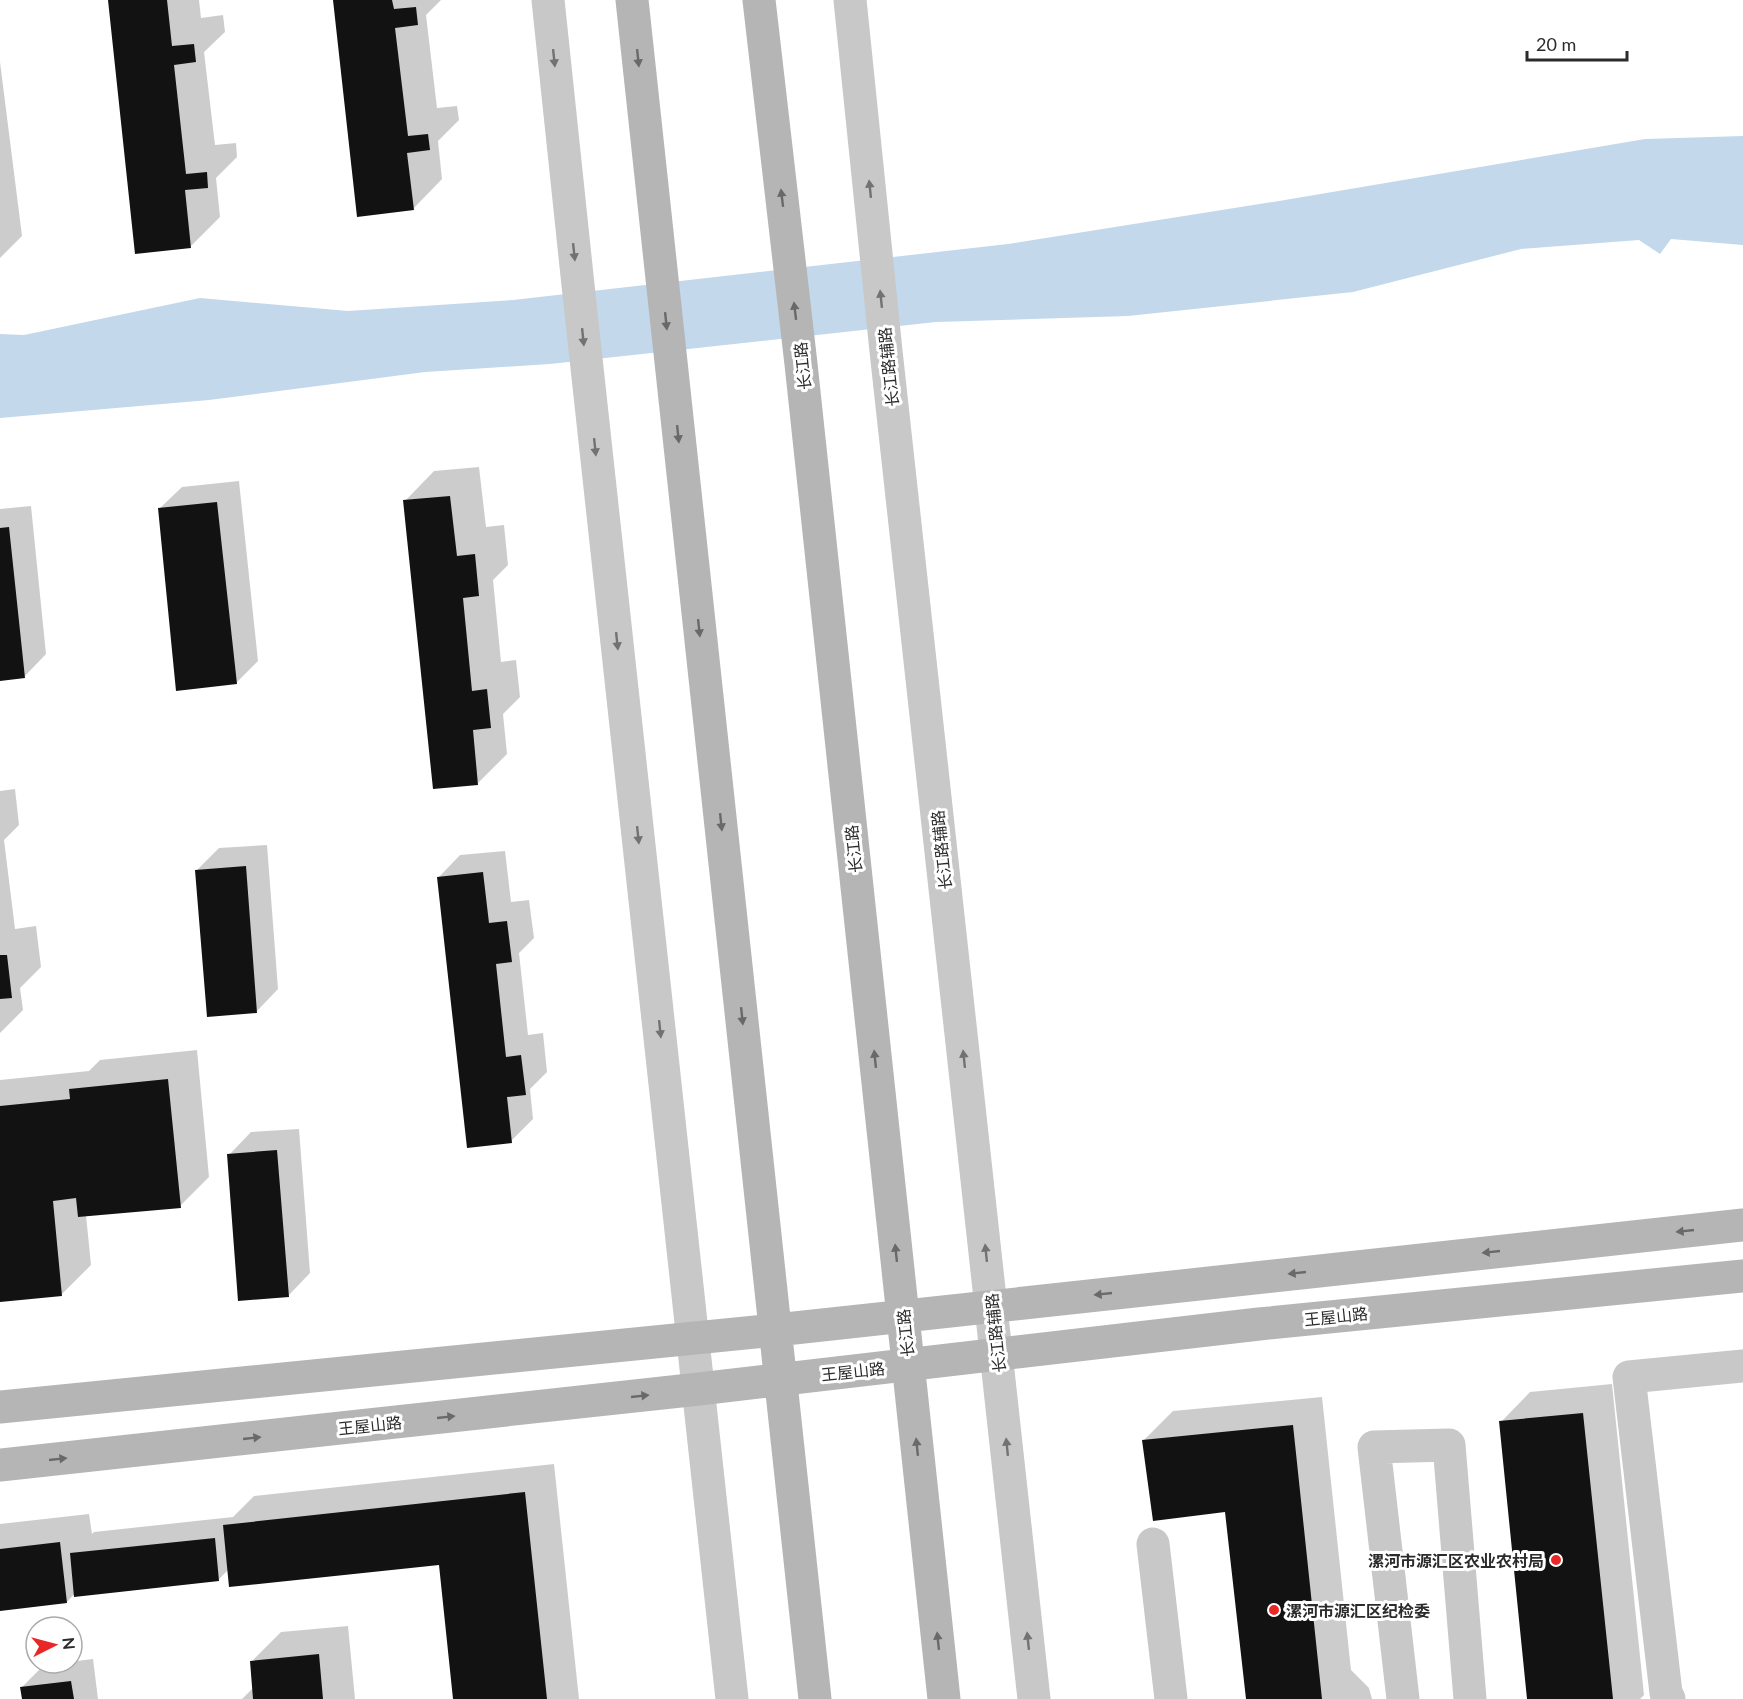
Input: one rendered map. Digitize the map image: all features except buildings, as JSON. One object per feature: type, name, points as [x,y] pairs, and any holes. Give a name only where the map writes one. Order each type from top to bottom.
[{"type":"street","points":[[548,0],[732,1699]]},
{"type":"street","points":[[632,0],[783,1379],[815,1699]]},
{"type":"street","name":"长江路","points":[[759,0],[801,364],[944,1699]]},
{"type":"street","name":"长江路辅路","points":[[850,0],[886,351],[1034,1699]]},
{"type":"street","points":[[0,1407],[776,1330],[1743,1225]]},
{"type":"street","name":"王屋山路","points":[[0,1465],[699,1389],[1260,1324],[1743,1276]]},
{"type":"street","points":[[1669,1699],[1665,1693],[1629,1377],[1743,1366]]},
{"type":"street","points":[[1403,1699],[1374,1447],[1449,1444],[1470,1699]]},
{"type":"street","points":[[1153,1544],[1171,1699]]},
{"type":"water","points":[[1743,136],[1743,245],[1671,239],[1660,254],[1639,240],[1521,249],[1353,292],[1128,316],[936,322],[550,364],[425,372],[209,400],[0,418],[0,334],[24,335],[200,298],[348,311],[513,300],[1008,244],[1645,139]]},
{"type":"place","name":"漯河市源汇区农业农村局","points":[[1556,1560]]},
{"type":"place","name":"漯河市源汇区纪检委","points":[[1274,1610]]}]
